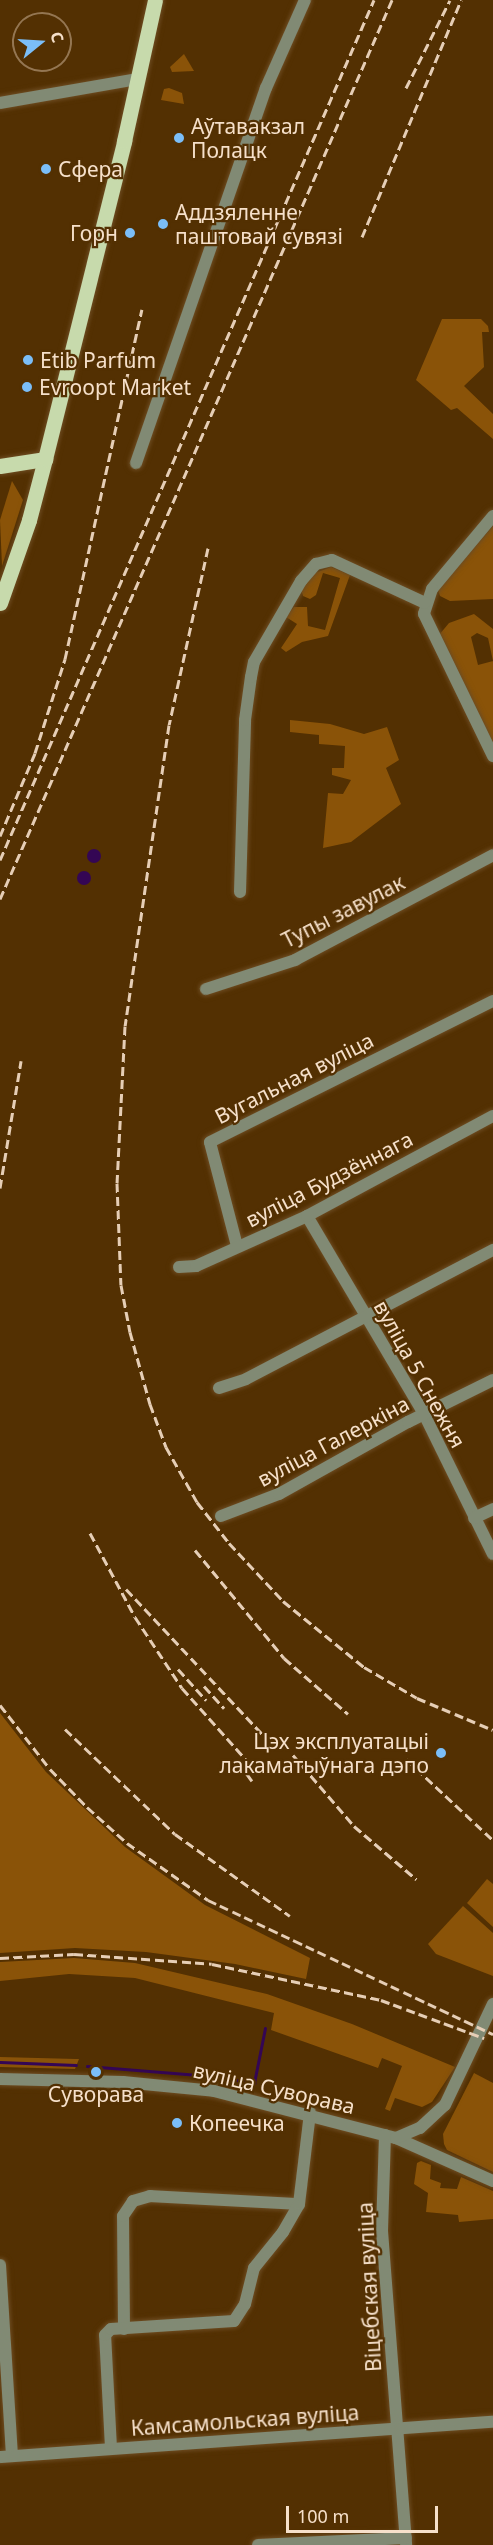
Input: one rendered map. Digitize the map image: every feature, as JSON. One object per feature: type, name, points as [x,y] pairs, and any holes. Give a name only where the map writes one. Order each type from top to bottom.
[{"type":"main road","points":[[0,603],[29,520],[45,459],[138,79],[155,0]]},
{"type":"main road","points":[[0,466],[45,459]]},
{"type":"street","points":[[136,463],[266,88],[305,0]]},
{"type":"street","points":[[0,103],[138,79]]},
{"type":"street","points":[[493,516],[425,603],[427,625],[493,756]]},
{"type":"street","points":[[240,892],[245,720],[250,677],[254,662],[301,581],[316,564],[332,560],[425,603]]},
{"type":"street","name":"Тупы завулак","points":[[206,989],[295,960],[493,855]]},
{"type":"street","name":"Вугальная вуліца","points":[[237,1246],[210,1142],[493,1001]]},
{"type":"street","name":"вуліца Будзённага","points":[[179,1267],[196,1266],[307,1216],[493,1116]]},
{"type":"street","name":"вуліца 5 Снежня","points":[[307,1216],[424,1414],[493,1554]]},
{"type":"street","points":[[219,1389],[246,1379],[493,1250]]},
{"type":"street","name":"вуліца Галеркіна","points":[[221,1516],[279,1494],[424,1414],[493,1380]]},
{"type":"street","points":[[474,1518],[493,1509]]},
{"type":"street","points":[[390,2137],[420,2128],[445,2105],[493,2004]]},
{"type":"street","name":"вуліца Суворава","points":[[0,2079],[123,2082],[214,2091],[310,2113],[390,2137],[493,2181]]},
{"type":"street","points":[[111,2448],[105,2335],[111,2329],[234,2320],[245,2304],[254,2268],[284,2232],[299,2204],[310,2113]]},
{"type":"street","name":"Віцебская вуліца","points":[[390,2137],[382,2231],[406,2541]]},
{"type":"street","points":[[124,2329],[123,2216],[133,2201],[150,2196],[299,2204]]},
{"type":"street","points":[[0,2265],[6,2456]]},
{"type":"street","name":"Камсамольская вуліца","points":[[6,2456],[493,2422]]},
{"type":"street","points":[[258,2545],[406,2541]]},
{"type":"shaded area","points":[[184,54],[194,71],[172,72],[170,67]]},
{"type":"shaded area","points":[[169,88],[182,93],[184,104],[161,100],[164,89]]},
{"type":"shaded area","points":[[442,319],[481,319],[488,326],[489,332],[482,332],[484,367],[464,386],[493,414],[493,439],[457,408],[451,410],[416,380]]},
{"type":"shaded area","points":[[12,481],[23,500],[2,566],[0,520]]},
{"type":"shaded area","points":[[493,526],[493,599],[450,601],[440,596],[438,590]]},
{"type":"shaded area","points":[[331,567],[350,575],[328,636],[302,642],[286,652],[281,648],[297,624],[286,617],[294,607],[307,607],[308,626],[325,630],[340,578],[323,573],[316,595],[310,599],[303,596],[301,589],[315,573]]},
{"type":"shaded area","points":[[474,614],[493,629],[493,661],[493,745],[439,635],[449,623]],"holes":[[[477,633],[488,638],[493,661],[478,665],[471,637]]]},
{"type":"shaded area","points":[[290,720],[330,724],[364,734],[387,727],[399,760],[386,768],[401,804],[351,842],[323,848],[328,793],[343,794],[351,780],[332,775],[332,768],[344,768],[345,746],[319,744],[319,735],[290,732]]},
{"type":"shaded area","points":[[94,849],[99,851],[101,856],[99,861],[94,863],[89,861],[87,856],[89,851]]},
{"type":"shaded area","points":[[84,871],[89,873],[91,878],[89,883],[84,885],[79,883],[77,878],[79,873]]},
{"type":"shaded area","points":[[0,1713],[46,1772],[125,1847],[205,1905],[310,1958],[306,1979],[235,1964],[146,1952],[75,1948],[0,1953]]},
{"type":"shaded area","points":[[487,1879],[493,1884],[493,1927],[467,1903]]},
{"type":"shaded area","points":[[463,1906],[493,1933],[493,1976],[436,1954],[428,1944]]},
{"type":"shaded area","points":[[74,1958],[135,1963],[267,1994],[352,2024],[455,2067],[432,2102],[422,2107],[395,2098],[390,2111],[385,2109],[402,2066],[382,2058],[378,2068],[271,2030],[274,2013],[135,1978],[69,1974],[0,1981],[0,1962]]},
{"type":"shaded area","points":[[0,2057],[79,2059],[75,2069],[0,2067]]},
{"type":"shaded area","points":[[474,2073],[493,2083],[493,2172],[447,2150],[444,2144],[443,2134]]},
{"type":"shaded area","points":[[421,2161],[431,2165],[430,2179],[441,2183],[440,2188],[457,2189],[461,2177],[493,2191],[493,2219],[459,2222],[458,2215],[426,2212],[428,2193],[414,2184],[417,2163]]},
{"type":"waterway","points":[[219,2077],[254,2083],[265,2028]]},
{"type":"waterway","points":[[0,2062],[76,2065]]},
{"type":"waterway","points":[[87,2066],[211,2076]]},
{"type":"railway","points":[[0,860],[374,0]]},
{"type":"railway","points":[[0,899],[392,0]]},
{"type":"railway","points":[[406,88],[450,0]]},
{"type":"railway","points":[[362,237],[461,0]]},
{"type":"railway","points":[[0,836],[35,753],[65,659],[142,309]]},
{"type":"railway","points":[[208,548],[169,725],[125,1026],[117,1183],[121,1285],[130,1332],[150,1404],[166,1447],[197,1502],[229,1543],[283,1601],[364,1667],[417,1698],[493,1730]]},
{"type":"railway","points":[[0,1188],[21,1061]]},
{"type":"railway","points":[[90,1533],[135,1617],[182,1688],[259,1774]]},
{"type":"railway","points":[[195,1550],[284,1658],[348,1714]]},
{"type":"railway","points":[[126,1589],[268,1740]]},
{"type":"railway","points":[[178,1669],[206,1700]]},
{"type":"railway","points":[[204,1686],[224,1708]]},
{"type":"railway","points":[[0,1705],[50,1769],[87,1807],[127,1843],[208,1900],[493,2034]]},
{"type":"railway","points":[[65,1729],[175,1834],[290,1916]]},
{"type":"railway","points":[[293,1755],[354,1826],[416,1879]]},
{"type":"railway","points":[[406,1759],[493,1840]]},
{"type":"railway","points":[[239,1763],[252,1781]]},
{"type":"railway","points":[[0,1958],[74,1954],[212,1964],[381,2000],[484,2038]]},
{"type":"place","name":"Аўтавакзал Полацк","points":[[179,138]]},
{"type":"place","name":"Сфера","points":[[46,169]]},
{"type":"place","name":"Аддзяленне паштовай сувязі","points":[[163,224]]},
{"type":"place","name":"Горн","points":[[130,233]]},
{"type":"place","name":"Etib Parfum","points":[[28,360]]},
{"type":"place","name":"Evroopt Market","points":[[27,387]]},
{"type":"place","name":"Цэх эксплуатацыі лакаматыўнага дэпо","points":[[441,1753]]},
{"type":"place","name":"Суворава","points":[[96,2072]]},
{"type":"place","name":"Копеечка","points":[[177,2123]]}]
